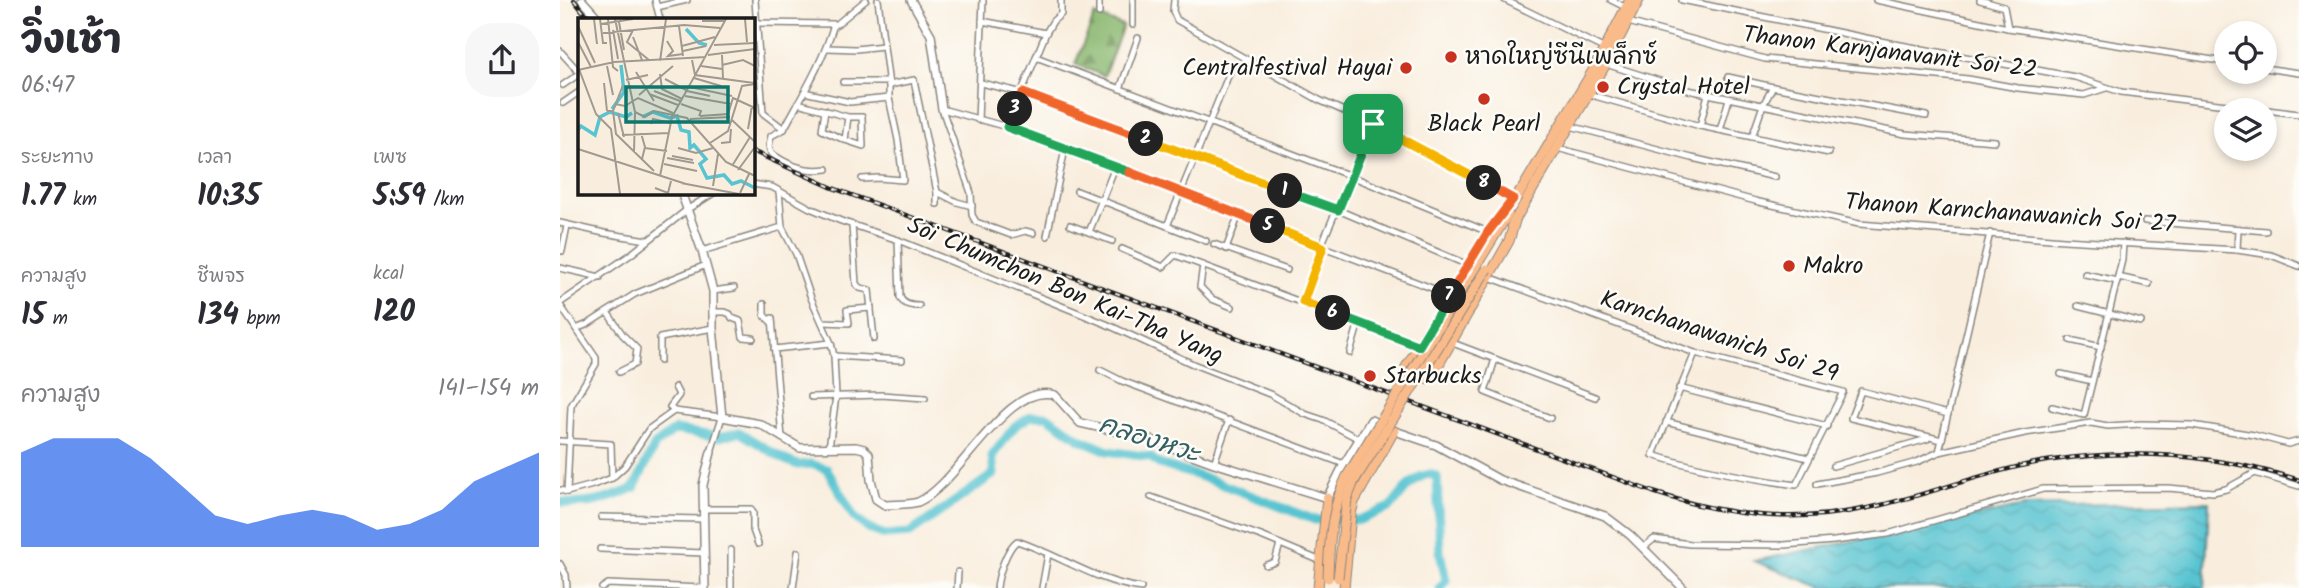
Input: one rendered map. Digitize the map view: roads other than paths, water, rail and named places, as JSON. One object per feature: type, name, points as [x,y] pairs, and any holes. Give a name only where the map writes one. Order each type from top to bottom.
[{"type":"main road","points":[[1332,583],[1333,514],[1342,485],[1630,6],[1639,0]]},
{"type":"main road","points":[[1520,191],[1488,232],[1473,264],[1450,295],[1406,369],[1429,379],[1515,220],[1606,64],[1628,22],[1630,6]]},
{"type":"main road","points":[[1332,583],[1347,499],[1354,481],[1488,273]]},
{"type":"main road","points":[[1344,588],[1354,502],[1394,431]]},
{"type":"main road","points":[[1318,588],[1327,498]]},
{"type":"street","points":[[582,0],[597,18]]},
{"type":"street","points":[[655,0],[660,18]]},
{"type":"street","points":[[657,7],[687,0]]},
{"type":"street","points":[[755,0],[763,113],[784,129]]},
{"type":"street","points":[[757,23],[837,24],[858,2],[866,0]]},
{"type":"street","points":[[862,179],[900,182],[903,179],[889,98],[878,0]]},
{"type":"street","points":[[911,0],[931,35],[942,109],[971,193],[972,215],[976,222],[1011,236],[1025,231],[1034,233]]},
{"type":"street","points":[[978,120],[983,0]]},
{"type":"street","points":[[1007,127],[1046,33],[1061,14],[1061,0]]},
{"type":"street","points":[[1099,0],[1099,13]]},
{"type":"street","points":[[1133,0],[1133,25]]},
{"type":"street","points":[[1174,0],[1176,19],[1319,100],[1373,124],[1513,199]]},
{"type":"street","points":[[1505,0],[1605,49]]},
{"type":"street","points":[[1611,0],[1630,6]]},
{"type":"street","points":[[1682,0],[2075,77],[2121,92],[2299,114]]},
{"type":"street","points":[[1877,0],[2008,28],[2214,60]]},
{"type":"street","points":[[1980,0],[2004,7],[2008,28]]},
{"type":"street","points":[[982,21],[1046,33]]},
{"type":"street","name":"Thanon Karnjanavanit Soi 22","points":[[1628,22],[1765,59],[1968,79],[2084,95],[2108,88]]},
{"type":"street","points":[[827,169],[809,170],[775,156],[769,150],[769,141],[771,136],[784,129],[827,48],[834,24]]},
{"type":"street","points":[[1120,89],[1138,38]]},
{"type":"street","points":[[827,48],[883,46]]},
{"type":"street","points":[[560,51],[578,72]]},
{"type":"street","points":[[1036,57],[1351,176],[1488,232]]},
{"type":"street","points":[[1606,64],[1688,90],[1763,106],[1905,134],[1995,141]]},
{"type":"street","points":[[1167,226],[1231,69]]},
{"type":"street","points":[[2277,70],[2299,73]]},
{"type":"street","points":[[563,85],[578,74]]},
{"type":"street","points":[[1728,76],[1926,116]]},
{"type":"street","points":[[843,82],[889,83],[914,80],[937,192],[937,204]]},
{"type":"street","points":[[981,83],[1023,93],[1338,210],[1473,264]]},
{"type":"street","points":[[1752,137],[1773,87]]},
{"type":"street","points":[[804,92],[850,102],[889,98]]},
{"type":"street","points":[[563,103],[578,93]]},
{"type":"street","points":[[1588,94],[1720,130],[1829,153]]},
{"type":"street","points":[[1700,125],[1708,94]]},
{"type":"street","points":[[1720,130],[1729,99]]},
{"type":"street","points":[[798,103],[825,110],[848,117],[862,117],[863,146],[822,130],[825,110]]},
{"type":"street","points":[[942,109],[1007,127],[1450,295]]},
{"type":"street","points":[[845,140],[848,117]]},
{"type":"street","points":[[1303,302],[1322,246],[1373,124]]},
{"type":"street","points":[[1570,126],[1775,177]]},
{"type":"street","name":"Thanon Karnchanawanich Soi 27","points":[[1557,148],[1759,202],[1859,224],[2237,250],[2271,255],[2299,266]]},
{"type":"street","points":[[1047,236],[1065,149]]},
{"type":"street","points":[[1089,232],[1115,167]]},
{"type":"street","name":"Soi Chumchon Bon Kai-Tha Yang","points":[[754,184],[772,187],[810,208],[898,240],[1106,324],[1193,364],[1272,395],[1361,440]]},
{"type":"street","points":[[779,191],[782,227],[796,254],[834,356],[836,396],[829,448]]},
{"type":"street","points":[[1077,191],[1206,241]]},
{"type":"street","points":[[937,192],[972,206]]},
{"type":"street","points":[[601,588],[608,584],[704,588],[704,485],[721,421],[712,312],[713,291],[682,194]]},
{"type":"street","points":[[674,411],[649,429],[625,466],[612,478],[563,491],[571,406],[596,364],[596,358],[560,304],[712,194]]},
{"type":"street","points":[[1226,249],[1239,214]]},
{"type":"street","points":[[2145,221],[2266,231]]},
{"type":"street","points":[[560,222],[567,226],[647,240]]},
{"type":"street","points":[[852,225],[856,284],[869,290],[874,339]]},
{"type":"street","points":[[1070,225],[1112,241]]},
{"type":"street","points":[[562,251],[567,226]]},
{"type":"street","points":[[702,250],[782,227]]},
{"type":"street","points":[[2237,250],[2238,229]]},
{"type":"street","points":[[1939,452],[1990,233]]},
{"type":"street","points":[[898,240],[900,297],[906,304],[919,306]]},
{"type":"street","points":[[2052,407],[2084,415],[2118,279],[2123,243]]},
{"type":"street","points":[[1214,244],[1287,271]]},
{"type":"street","points":[[1122,248],[1161,267],[1166,266],[1174,255],[1419,346]]},
{"type":"street","points":[[576,329],[635,294],[706,265]]},
{"type":"street","points":[[1203,265],[1200,287],[1212,299],[1232,307]]},
{"type":"street","points":[[560,268],[600,277]]},
{"type":"street","name":"Karnchanawanich Soi 29","points":[[1488,273],[1695,353],[1843,392],[1796,485],[1690,467],[1653,455],[1666,422]]},
{"type":"street","points":[[2085,274],[2149,284]]},
{"type":"street","points":[[713,291],[734,288]]},
{"type":"street","points":[[764,304],[764,315],[772,321],[782,438]]},
{"type":"street","points":[[2078,306],[2141,322]]},
{"type":"street","points":[[822,322],[849,323],[847,310],[871,308]]},
{"type":"street","points":[[607,312],[637,349],[635,364],[619,372]]},
{"type":"street","points":[[712,312],[727,312],[740,321],[743,337],[753,338]]},
{"type":"street","points":[[1350,353],[1359,322]]},
{"type":"street","points":[[660,361],[660,338],[713,328]]},
{"type":"street","points":[[2070,340],[2101,347]]},
{"type":"street","points":[[1450,342],[1595,397]]},
{"type":"street","points":[[774,349],[831,343]]},
{"type":"street","points":[[1695,353],[1666,422],[1808,458]]},
{"type":"street","points":[[834,356],[901,360]]},
{"type":"street","points":[[1495,359],[1485,392],[1550,418]]},
{"type":"street","points":[[1100,370],[1122,381],[1344,464]]},
{"type":"street","points":[[2061,374],[2092,382]]},
{"type":"street","points":[[675,387],[679,396],[670,407],[674,411],[721,421],[760,424],[800,448],[864,449],[869,454],[876,499],[886,505],[917,502],[936,489],[1002,417],[1022,401],[1045,393],[1060,399],[1080,423],[1146,438],[1214,463],[1327,498],[1344,464],[1371,421],[1436,445],[1500,480],[1605,516],[1643,548],[1683,588]]},
{"type":"street","points":[[1679,388],[1827,426]]},
{"type":"street","points":[[1942,440],[1851,418],[1861,391],[1948,414]]},
{"type":"street","points":[[811,397],[881,395],[925,398]]},
{"type":"street","points":[[1214,463],[1229,420]]},
{"type":"street","points":[[1818,484],[1877,473],[1917,462],[1939,452],[2025,433],[2091,423],[2108,426],[2200,426],[2288,444],[2299,441]]},
{"type":"street","points":[[1833,466],[1930,438]]},
{"type":"street","points":[[560,441],[611,443],[612,478]]},
{"type":"street","points":[[1643,548],[1654,539],[1690,544],[1784,545],[1888,534],[2043,489],[2168,488],[2213,492],[2226,489],[2254,473],[2299,486]]},
{"type":"street","points":[[1151,497],[1321,561]]},
{"type":"street","points":[[704,509],[751,509],[753,530],[758,544]]},
{"type":"street","points":[[601,517],[703,519]]},
{"type":"street","points":[[997,588],[1000,571],[1014,542],[1025,544],[1125,586],[1141,588]]},
{"type":"street","points":[[1266,565],[1275,562],[1280,544]]},
{"type":"street","points":[[600,549],[704,553]]},
{"type":"street","points":[[731,550],[732,588]]},
{"type":"street","points":[[793,588],[798,552]]},
{"type":"street","points":[[1042,588],[1048,554]]},
{"type":"street","points":[[560,564],[566,575],[567,588]]},
{"type":"street","points":[[957,588],[958,572]]},
{"type":"water","points":[[2209,502],[2205,588],[1823,588],[1754,561],[2025,506]]},
{"type":"waterway","name":"คลองหวะ","points":[[560,502],[598,501],[634,488],[655,445],[675,430],[720,437],[739,432],[785,460],[798,465],[811,464],[827,469],[854,517],[869,529],[885,535],[910,533],[994,474],[992,456],[1015,426],[1031,416],[1047,416],[1080,439],[1108,451],[1150,457],[1159,464],[1208,479],[1315,520],[1359,520],[1391,507],[1408,486],[1422,476],[1430,474],[1437,477],[1440,552],[1446,580],[1440,588]]},
{"type":"railway","points":[[574,0],[588,18]]},
{"type":"railway","points":[[754,152],[833,188],[1653,492],[1707,507],[1759,515],[1813,516],[1840,513],[1891,503],[2030,464],[2084,456],[2177,456],[2269,471],[2299,480]]},
{"type":"place","name":"หาดใหญ่ซีนีเพล็กซ์","points":[[1451,57]]},
{"type":"place","name":"Centralfestival Hayai","points":[[1406,68]]},
{"type":"place","name":"Crystal Hotel","points":[[1603,87]]},
{"type":"place","name":"Black Pearl","points":[[1484,99]]},
{"type":"place","name":"Makro","points":[[1789,266]]},
{"type":"place","name":"Starbucks","points":[[1370,376]]}]
